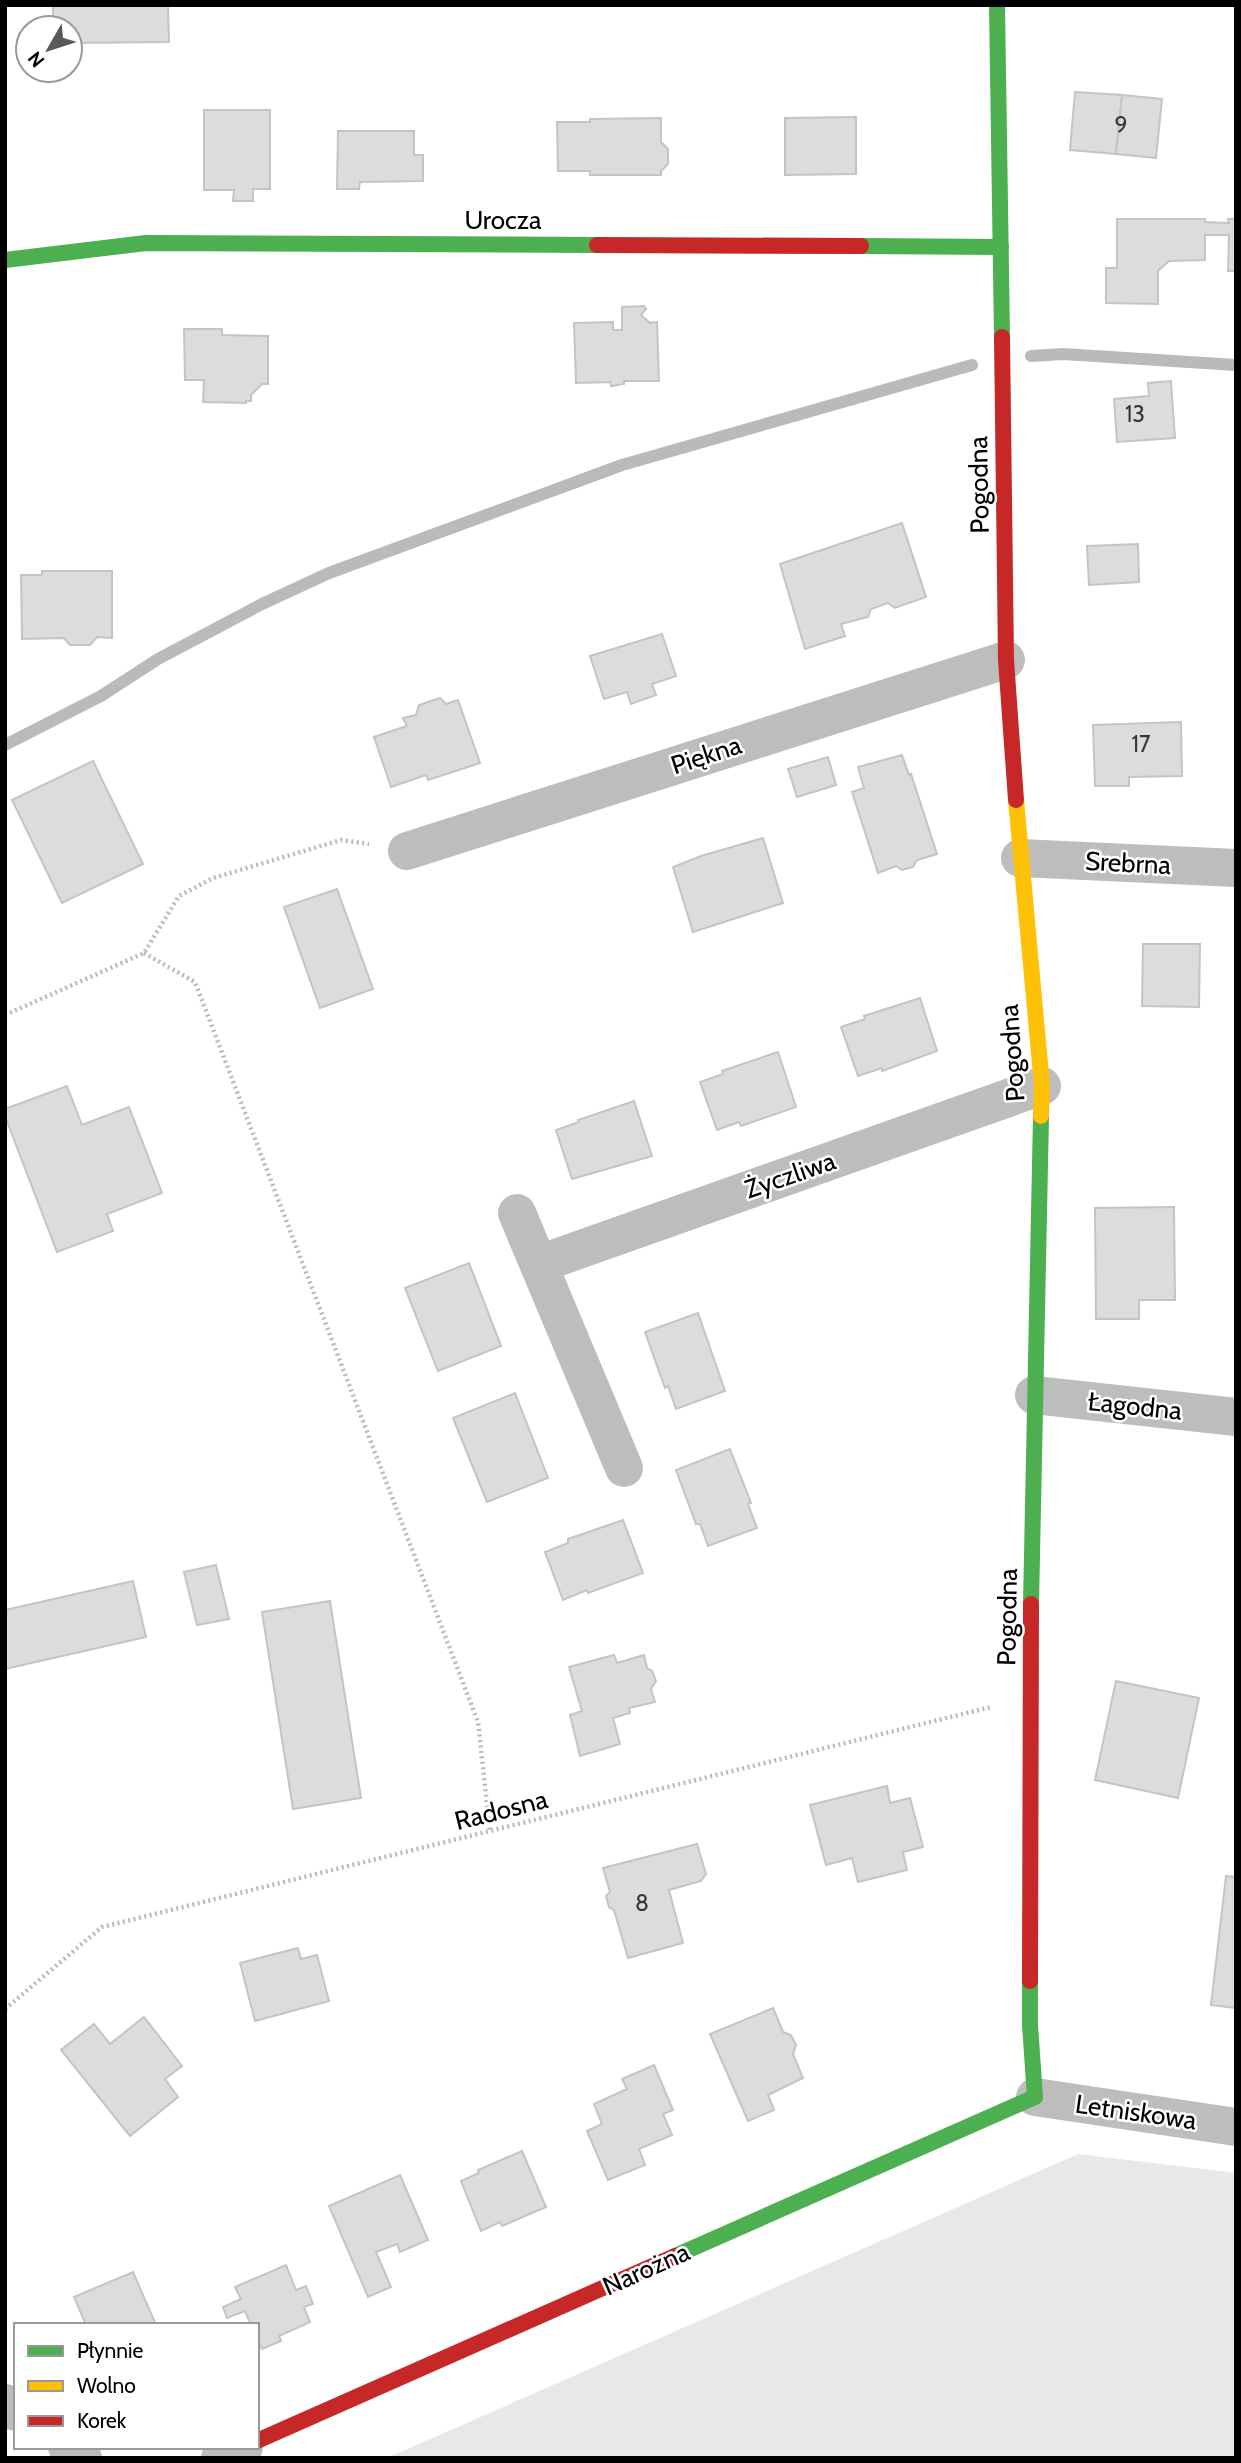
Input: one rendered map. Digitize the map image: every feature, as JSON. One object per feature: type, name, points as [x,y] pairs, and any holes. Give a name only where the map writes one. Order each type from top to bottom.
[{"type":"street","name":"Pogodna","points":[[997,5],[1006,660],[1020,858],[1042,1086],[1034,1395],[1031,1697],[1030,2025],[1035,2097]]},
{"type":"street","name":"Urocza","points":[[5,260],[146,243],[1001,247]]},
{"type":"street","name":"Piękna","points":[[407,851],[1006,660]]},
{"type":"street","name":"Srebrna","points":[[1020,858],[1236,867]]},
{"type":"street","name":"Życzliwa","points":[[539,1264],[1042,1086]]},
{"type":"street","points":[[517,1213],[624,1468]]},
{"type":"street","name":"Łagodna","points":[[1034,1395],[1236,1418]]},
{"type":"street","name":"Letniskowa","points":[[1035,2097],[1236,2127]]},
{"type":"street","name":"Narożna","points":[[259,2440],[1035,2097]]},
{"type":"street","points":[[220,2458],[240,2449]]},
{"type":"path","points":[[5,1015],[144,953],[178,896],[213,877],[341,839],[407,851]]},
{"type":"path","points":[[144,953],[195,982],[478,1722],[490,1832]]},
{"type":"path","name":"Radosna","points":[[5,2009],[102,1927],[1031,1697]]},
{"type":"shaded area","points":[[1078,2154],[1236,2173],[1236,2458],[387,2458]]},
{"type":"building","points":[[53,5],[168,5],[169,42],[84,43],[84,14],[53,14]]},
{"type":"building","points":[[1075,92],[1122,95],[1116,154],[1070,150]]},
{"type":"building","points":[[1122,95],[1162,99],[1156,158],[1116,154]]},
{"type":"building","points":[[204,110],[270,110],[270,189],[253,189],[253,201],[233,201],[234,190],[204,190]]},
{"type":"building","points":[[856,117],[856,174],[785,175],[785,118]]},
{"type":"building","points":[[661,118],[661,142],[668,149],[668,164],[661,171],[661,175],[590,175],[590,171],[558,171],[557,122]]},
{"type":"building","points":[[338,131],[414,131],[414,155],[423,155],[423,181],[360,182],[359,189],[337,189]]},
{"type":"building","points":[[1117,219],[1205,219],[1205,222],[1229,223],[1228,219],[1236,219],[1236,271],[1228,271],[1229,235],[1205,235],[1205,260],[1169,261],[1158,271],[1158,304],[1106,303],[1106,268],[1117,268]]},
{"type":"building","points":[[644,306],[646,309],[641,315],[650,323],[657,322],[659,381],[624,381],[624,384],[611,386],[610,382],[576,383],[574,323],[613,322],[613,330],[622,330],[622,307]]},
{"type":"building","points":[[184,329],[222,329],[222,335],[268,336],[268,384],[262,384],[251,395],[251,401],[246,403],[203,402],[204,380],[185,380]]},
{"type":"building","points":[[1171,381],[1175,438],[1117,442],[1114,399],[1149,396],[1148,383]]},
{"type":"building","points":[[902,523],[926,597],[895,608],[888,603],[871,609],[868,617],[841,624],[845,636],[805,649],[780,564]]},
{"type":"building","points":[[1138,544],[1139,582],[1089,585],[1087,546]]},
{"type":"building","points":[[42,571],[112,571],[112,638],[97,637],[90,645],[70,645],[64,638],[22,639],[21,575],[42,575]]},
{"type":"building","points":[[662,634],[676,676],[652,684],[656,695],[631,704],[627,692],[604,699],[590,656]]},
{"type":"building","points":[[440,698],[446,704],[458,700],[480,763],[428,780],[426,775],[391,787],[374,737],[407,726],[403,718],[416,715],[419,705]]},
{"type":"building","points":[[1181,722],[1182,776],[1129,777],[1129,786],[1095,786],[1093,725]]},
{"type":"building","points":[[902,755],[909,775],[911,774],[937,854],[917,860],[913,867],[902,870],[896,866],[878,873],[852,792],[864,788],[858,767]]},
{"type":"building","points":[[828,757],[836,785],[797,797],[788,769]]},
{"type":"building","points":[[93,761],[143,864],[62,903],[12,800]]},
{"type":"building","points":[[763,838],[783,903],[693,932],[673,867]]},
{"type":"building","points":[[337,889],[373,989],[320,1008],[284,907]]},
{"type":"building","points":[[1143,944],[1200,944],[1199,1007],[1142,1006]]},
{"type":"building","points":[[920,998],[937,1051],[882,1071],[882,1068],[858,1076],[841,1027],[865,1019],[864,1016]]},
{"type":"building","points":[[778,1052],[796,1107],[741,1126],[739,1122],[717,1130],[700,1082],[723,1074],[722,1071]]},
{"type":"building","points":[[67,1086],[82,1125],[129,1107],[162,1193],[107,1214],[113,1231],[57,1252],[5,1116],[5,1109]]},
{"type":"building","points":[[634,1101],[652,1156],[572,1179],[556,1130]]},
{"type":"building","points":[[1174,1207],[1175,1300],[1139,1300],[1139,1319],[1096,1319],[1095,1208]]},
{"type":"building","points":[[469,1263],[501,1346],[438,1371],[405,1288]]},
{"type":"building","points":[[698,1313],[725,1391],[676,1409],[668,1386],[665,1388],[645,1332]]},
{"type":"building","points":[[515,1393],[548,1478],[487,1502],[453,1418]]},
{"type":"building","points":[[730,1449],[751,1503],[748,1504],[757,1528],[708,1546],[700,1524],[696,1524],[676,1470]]},
{"type":"building","points":[[623,1520],[643,1573],[563,1600],[545,1552],[568,1543],[568,1539]]},
{"type":"building","points":[[216,1565],[229,1619],[197,1625],[184,1572]]},
{"type":"building","points":[[133,1581],[146,1637],[5,1669],[5,1610]]},
{"type":"building","points":[[330,1601],[361,1798],[293,1809],[262,1612]]},
{"type":"building","points":[[614,1655],[617,1663],[644,1655],[647,1668],[652,1671],[656,1681],[651,1689],[655,1702],[629,1708],[630,1713],[613,1718],[620,1744],[580,1756],[570,1715],[582,1711],[569,1667]]},
{"type":"building","points":[[1116,1681],[1199,1698],[1178,1798],[1095,1780]]},
{"type":"building","points":[[887,1786],[890,1803],[910,1798],[923,1847],[903,1852],[907,1870],[858,1882],[852,1858],[826,1865],[810,1805]]},
{"type":"building","points":[[697,1844],[706,1874],[701,1881],[669,1890],[683,1943],[628,1958],[614,1910],[609,1907],[606,1896],[610,1892],[603,1868]]},
{"type":"building","points":[[1226,1876],[1236,1877],[1236,2008],[1211,2005]]},
{"type":"building","points":[[298,1948],[301,1959],[317,1955],[329,2001],[255,2021],[240,1963]]},
{"type":"building","points":[[773,2008],[783,2032],[791,2035],[796,2045],[793,2054],[803,2078],[768,2095],[774,2110],[748,2121],[710,2034]]},
{"type":"building","points":[[144,2017],[182,2066],[165,2079],[178,2097],[130,2136],[61,2050],[94,2024],[110,2044]]},
{"type":"building","points":[[654,2065],[673,2110],[663,2114],[672,2135],[639,2149],[645,2165],[608,2180],[587,2131],[602,2124],[594,2104],[627,2089],[622,2079]]},
{"type":"building","points":[[522,2151],[546,2207],[502,2226],[500,2222],[481,2231],[461,2181],[479,2173],[478,2170]]},
{"type":"building","points":[[400,2175],[428,2240],[400,2252],[397,2244],[376,2252],[391,2287],[368,2297],[329,2206]]},
{"type":"building","points":[[286,2265],[296,2290],[306,2286],[313,2304],[304,2307],[310,2322],[279,2336],[281,2341],[262,2349],[259,2342],[259,2323],[250,2323],[245,2311],[227,2318],[223,2307],[241,2299],[235,2287]]},
{"type":"building","points":[[133,2272],[155,2323],[85,2323],[74,2297]]},
{"type":"waterway","points":[[1031,356],[1063,354],[1236,365]]},
{"type":"waterway","points":[[5,745],[101,696],[158,659],[262,604],[329,573],[622,465],[972,365]]},
{"type":"traffic: fast","points":[[997,5],[1002,337]]},
{"type":"traffic: fast","points":[[5,260],[146,243],[597,245]]},
{"type":"traffic: fast","points":[[861,246],[1001,247]]},
{"type":"traffic: fast","points":[[1031,1604],[1041,1116]]},
{"type":"traffic: fast","points":[[675,2256],[1035,2097],[1030,1981]]},
{"type":"traffic: slow","points":[[1016,800],[1042,1086],[1041,1116]]},
{"type":"traffic: jam","points":[[597,245],[861,246]]},
{"type":"traffic: jam","points":[[1002,337],[1006,660],[1016,800]]},
{"type":"traffic: jam","points":[[1030,1981],[1031,1604]]},
{"type":"traffic: jam","points":[[259,2440],[675,2256]]}]
